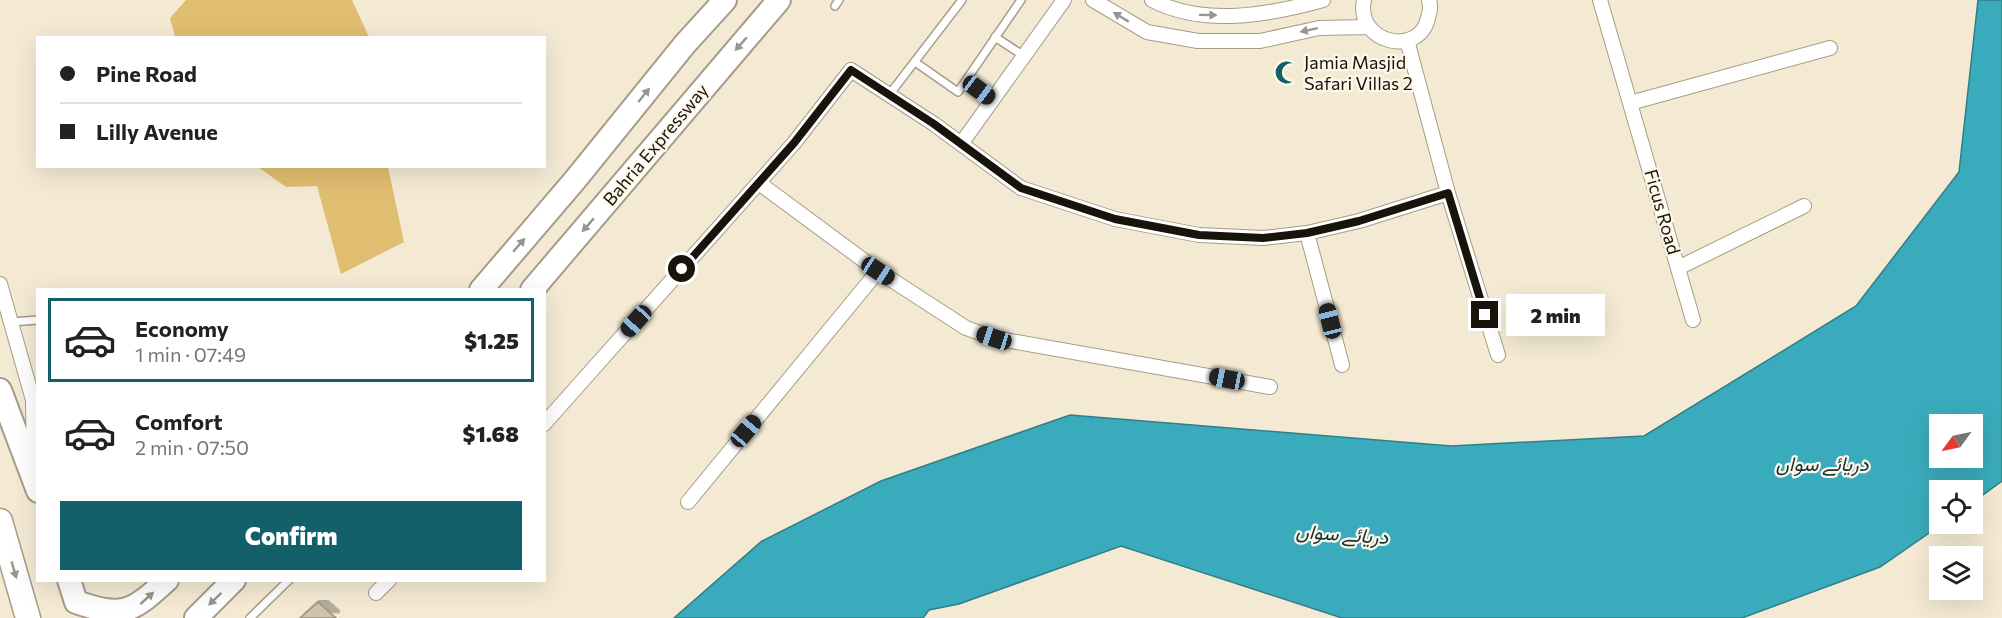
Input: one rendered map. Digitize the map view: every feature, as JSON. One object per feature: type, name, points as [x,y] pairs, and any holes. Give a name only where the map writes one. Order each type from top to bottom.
[{"type":"highway","points":[[0,521],[28,618]]},
{"type":"main road","points":[[483,288],[575,180],[685,44],[725,0]]},
{"type":"main road","name":"Bahria Expressway","points":[[534,288],[779,0]]},
{"type":"main road","points":[[0,390],[35,486]]},
{"type":"main road","points":[[70,582],[78,610],[120,613],[139,605],[165,582]]},
{"type":"main road","points":[[196,618],[232,582]]},
{"type":"street","points":[[1093,0],[1147,32],[1198,41],[1260,41],[1318,28],[1368,27]]},
{"type":"street","points":[[1152,0],[1170,9],[1201,15],[1257,15],[1323,0]]},
{"type":"street","points":[[1364,0],[1362,10],[1368,27],[1381,39],[1398,42],[1415,37],[1427,23],[1433,2]]},
{"type":"street","name":"Ficus Road","points":[[1600,0],[1693,320]]},
{"type":"street","points":[[961,144],[1059,3]]},
{"type":"street","points":[[1407,40],[1448,193],[1498,356]]},
{"type":"street","points":[[1630,103],[1830,48]]},
{"type":"street","points":[[546,422],[794,143],[851,70],[961,144],[1021,188],[1115,219],[1199,235],[1263,238],[1307,233],[1359,221],[1448,193]]},
{"type":"street","points":[[759,183],[878,271],[966,328],[994,338],[1270,387]]},
{"type":"street","points":[[1678,268],[1804,206]]},
{"type":"street","points":[[1307,233],[1342,365]]},
{"type":"street","points":[[688,502],[878,271]]},
{"type":"street","points":[[0,284],[33,400],[35,486]]},
{"type":"street","points":[[376,594],[387,582]]},
{"type":"lane","points":[[890,95],[962,0]]},
{"type":"lane","points":[[915,62],[958,92],[1021,0]]},
{"type":"lane","points":[[995,37],[1024,56]]},
{"type":"lane","points":[[966,80],[992,100]]},
{"type":"lane","points":[[11,322],[36,320]]},
{"type":"lane","points":[[250,618],[288,582]]},
{"type":"shaded area","points":[[186,0],[352,0],[369,36],[175,36],[170,18]]},
{"type":"shaded area","points":[[259,168],[388,168],[404,242],[341,274],[317,186],[286,187]]},
{"type":"water","name":"دریائے سواں","points":[[1978,0],[2002,0],[2002,481],[1983,495],[1983,480],[1929,480],[1929,533],[1880,567],[1742,618],[1342,618],[1121,546],[959,604],[929,610],[923,618],[674,618],[762,541],[881,481],[1070,415],[1451,446],[1644,436],[1856,306],[1959,172]]},
{"type":"building","points":[[318,602],[336,618],[300,618]]},
{"type":"place","name":"Jamia Masjid Safari Villas 2","points":[[1286,73]]},
{"type":"route","points":[[682,269],[794,143],[851,70],[934,124],[1021,188],[1115,219],[1199,235],[1263,238],[1307,233],[1359,221],[1448,193],[1485,315]]}]
